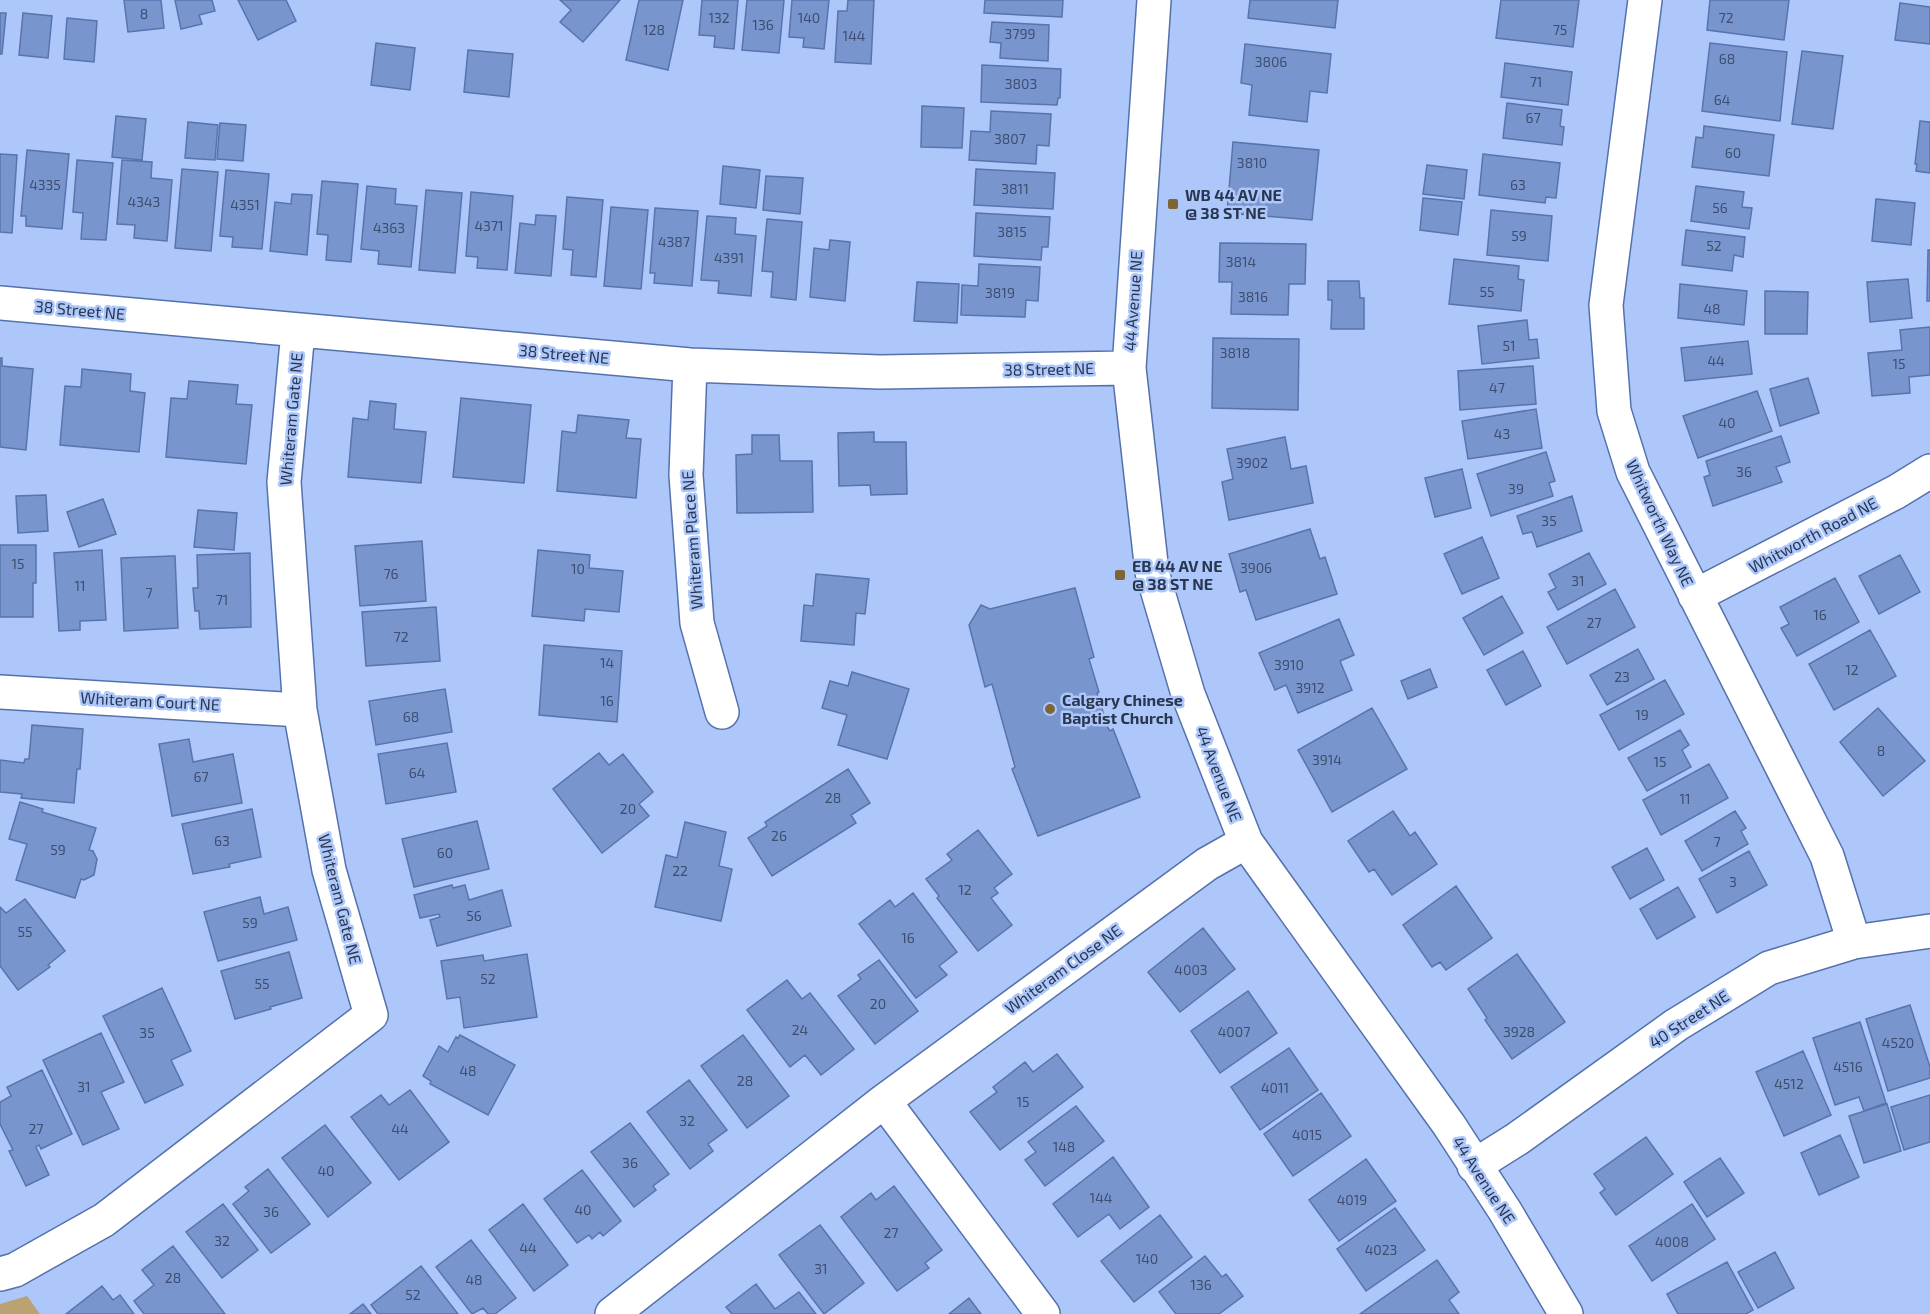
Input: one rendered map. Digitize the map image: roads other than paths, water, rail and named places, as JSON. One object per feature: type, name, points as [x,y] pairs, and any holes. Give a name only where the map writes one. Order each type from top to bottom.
[{"type":"street","name":"44 Avenue NE","points":[[1154,0],[1129,368],[1152,572],[1188,694],[1246,843],[1449,1125],[1505,1211],[1566,1314]]},
{"type":"street","name":"Whitworth Way NE","points":[[1645,0],[1606,305],[1614,411],[1633,472],[1827,856],[1854,942]]},
{"type":"street","name":"38 Street NE","points":[[0,303],[690,365],[880,372],[1129,368]]},
{"type":"street","name":"Whiteram Gate NE","points":[[0,1274],[15,1270],[104,1220],[371,1015],[329,870],[300,710],[284,482],[298,331]]},
{"type":"street","name":"Whiteram Place NE","points":[[690,365],[686,475],[697,622],[722,712]]},
{"type":"street","name":"Whitworth Road NE","points":[[1695,596],[1896,492],[1930,471]]},
{"type":"street","name":"Whiteram Court NE","points":[[0,692],[300,710]]},
{"type":"street","name":"Whiteram Close NE","points":[[612,1314],[884,1101],[1207,864],[1246,843]]},
{"type":"street","name":"40 Street NE","points":[[1474,1166],[1526,1132],[1676,1025],[1769,968],[1854,942],[1930,932]]},
{"type":"street","points":[[884,1101],[1042,1314]]},
{"type":"place","name":"WB 44 AV NE @ 38 ST NE","points":[[1173,204]]},
{"type":"place","name":"EB 44 AV NE @ 38 ST NE","points":[[1120,575]]},
{"type":"place","name":"Calgary Chinese Baptist Church","points":[[1050,709]]}]
